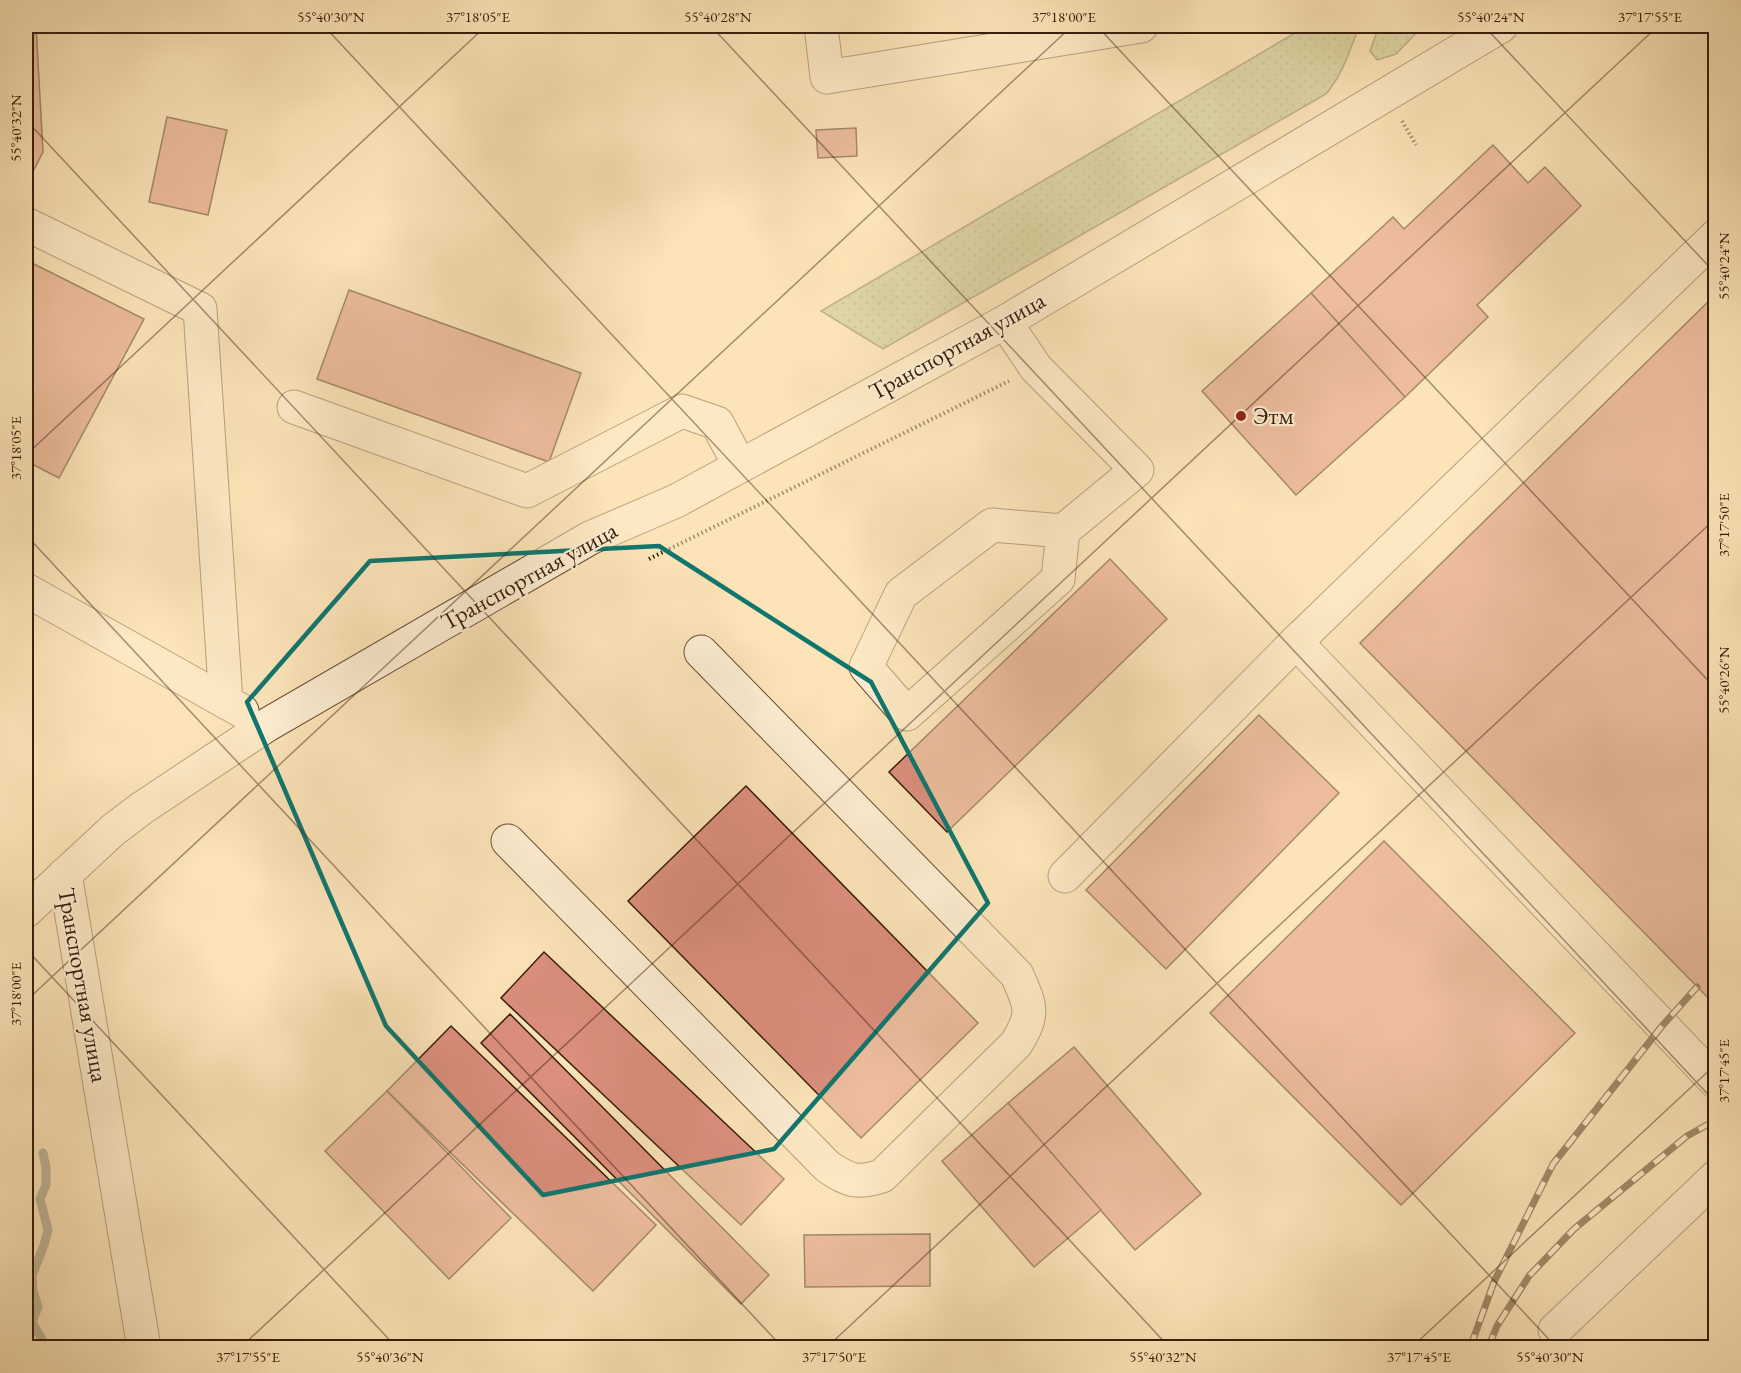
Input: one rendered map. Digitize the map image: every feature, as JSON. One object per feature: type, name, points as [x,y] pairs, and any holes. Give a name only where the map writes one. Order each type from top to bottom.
[{"type":"street","points":[[821,26],[827,77],[1141,26]]},
{"type":"street","points":[[1429,68],[1462,26]]},
{"type":"street","name":"Транспортная улица","points":[[144,1347],[64,874],[113,830],[142,808],[267,725],[590,538],[676,501],[1005,322],[1501,26]]},
{"type":"street","points":[[26,224],[200,309],[226,702]]},
{"type":"street","points":[[1065,876],[1296,642],[1716,236]]},
{"type":"street","points":[[1005,322],[1036,368],[1137,470],[1064,531],[1058,579],[907,714],[866,667],[901,594],[992,525],[1064,531]]},
{"type":"street","points":[[294,407],[527,490],[682,411],[717,423],[740,466]]},
{"type":"street","points":[[26,590],[267,725]]},
{"type":"street","points":[[1296,642],[1716,1082]]},
{"type":"street","points":[[508,841],[828,1167],[848,1180],[867,1181],[882,1176],[1016,1044],[1028,1025],[1030,1005],[1017,975],[700,652]]},
{"type":"street","points":[[26,911],[64,874]]},
{"type":"street","points":[[1555,1330],[1716,1178]]},
{"type":"path","points":[[1400,118],[1416,145]]},
{"type":"path","points":[[649,559],[1036,368]]},
{"type":"highlighted area","points":[[659,546],[871,682],[988,903],[774,1149],[543,1195],[386,1026],[247,702],[370,561]]},
{"type":"green space","points":[[1307,26],[1359,26],[1342,70],[1326,94],[883,349],[821,311]]},
{"type":"green space","points":[[1379,26],[1423,26],[1396,54],[1377,60],[1370,51]]},
{"type":"building","points":[[26,26],[36,26],[43,152],[28,181],[26,180]]},
{"type":"building","points":[[167,117],[227,130],[208,215],[149,202]]},
{"type":"building","points":[[856,128],[857,156],[818,158],[816,130]]},
{"type":"building","points":[[1493,145],[1528,183],[1545,167],[1581,206],[1477,305],[1488,317],[1405,397],[1311,293],[1393,217],[1404,229]]},
{"type":"building","points":[[26,260],[144,319],[59,478],[26,461]]},
{"type":"building","points":[[349,290],[581,373],[549,462],[317,379]]},
{"type":"building","points":[[1311,293],[1405,397],[1296,495],[1202,391]]},
{"type":"building","points":[[1716,294],[1716,1006],[1360,643]]},
{"type":"building","points":[[1110,559],[1167,619],[947,832],[889,772]]},
{"type":"building","points":[[1259,715],[1339,793],[1166,969],[1086,890]]},
{"type":"building","points":[[746,786],[978,1023],[861,1138],[628,901]]},
{"type":"building","points":[[1384,841],[1575,1033],[1401,1205],[1210,1013]]},
{"type":"building","points":[[544,952],[784,1179],[741,1225],[501,998]]},
{"type":"building","points":[[510,1014],[769,1275],[741,1304],[481,1043]]},
{"type":"building","points":[[451,1026],[656,1225],[593,1291],[387,1091]]},
{"type":"building","points":[[1074,1047],[1201,1194],[1135,1250],[1008,1103]]},
{"type":"building","points":[[387,1091],[511,1218],[449,1279],[325,1151]]},
{"type":"building","points":[[1008,1103],[1101,1210],[1034,1267],[942,1161]]},
{"type":"building","points":[[930,1234],[930,1286],[805,1287],[804,1235]]},
{"type":"waterway","points":[[43,1153],[46,1185],[40,1199],[48,1230],[32,1276],[33,1291],[38,1307],[32,1322],[47,1348]]},
{"type":"railway","points":[[1470,1348],[1494,1282],[1553,1164],[1662,1026],[1697,987]]},
{"type":"railway","points":[[1488,1348],[1497,1326],[1529,1276],[1574,1229],[1687,1136],[1716,1120]]},
{"type":"place","name":"Этм","points":[[1241,416]]}]
